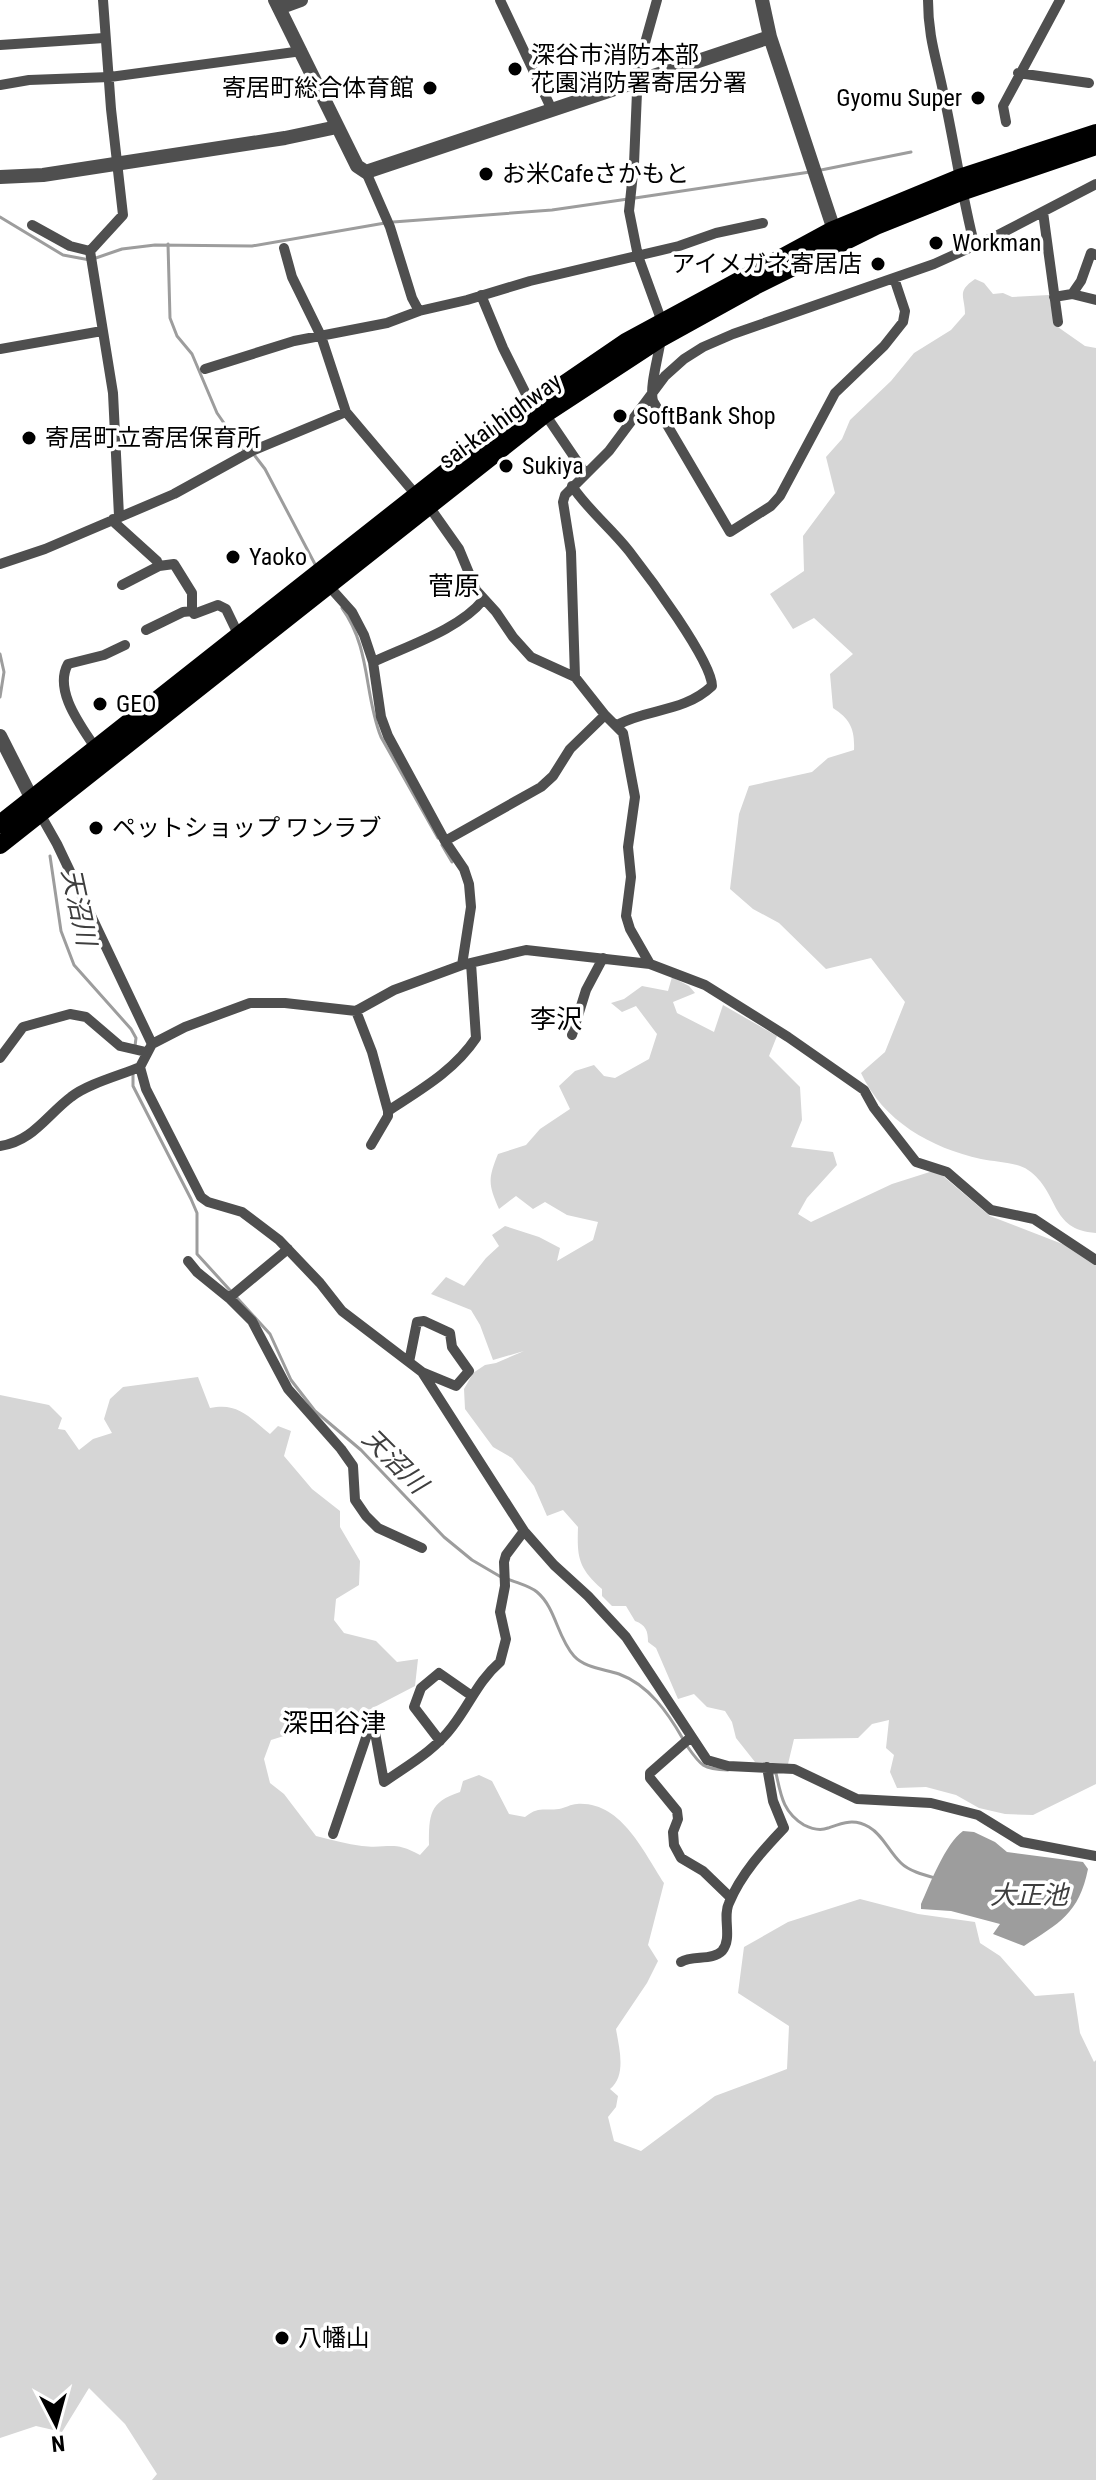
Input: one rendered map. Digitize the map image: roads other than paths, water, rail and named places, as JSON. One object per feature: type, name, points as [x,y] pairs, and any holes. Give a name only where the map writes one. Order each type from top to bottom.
[{"type":"highway","name":"sai-kai highway","points":[[0,845],[96,749],[239,636],[539,410],[661,330],[836,236],[1096,133]]},
{"type":"highway","name":"sai-kai highway","points":[[960,185],[1096,146]]},
{"type":"highway","name":"sai-kai highway","points":[[0,824],[36,808],[327,584],[422,500]]},
{"type":"street","points":[[90,251],[123,215],[104,38],[103,0]]},
{"type":"street","points":[[301,0],[277,4],[357,166],[366,172],[390,227],[419,311]]},
{"type":"street","points":[[500,0],[552,110]]},
{"type":"street","points":[[657,0],[638,68],[629,211],[638,256],[661,330],[651,394],[730,532],[771,506],[780,496],[835,393],[884,346],[903,322],[905,311],[894,278]]},
{"type":"street","points":[[762,0],[770,37],[836,236]]},
{"type":"street","points":[[928,0],[928,31],[975,247]]},
{"type":"street","points":[[1006,122],[1003,106],[1018,73],[1060,0]]},
{"type":"street","points":[[366,172],[770,37]]},
{"type":"street","points":[[0,45],[104,38]]},
{"type":"street","points":[[0,85],[29,80],[110,77],[302,51]]},
{"type":"street","points":[[1018,73],[1089,83]]},
{"type":"street","points":[[0,177],[43,175],[285,138],[337,127]]},
{"type":"street","points":[[575,677],[571,552],[563,502],[572,486],[609,451],[665,376],[703,347],[975,247],[1096,184]]},
{"type":"street","points":[[1043,212],[1058,322]]},
{"type":"street","points":[[205,369],[294,341],[387,323],[419,311],[530,281],[763,223]]},
{"type":"street","points":[[32,225],[70,246],[90,251]]},
{"type":"street","points":[[284,248],[292,277],[321,336],[346,412],[422,500],[459,549],[476,590],[513,637],[531,657],[575,677],[605,715],[617,725],[626,742],[635,797],[628,847],[631,877],[626,916],[650,964]]},
{"type":"street","points":[[90,251],[113,393],[115,523],[159,566]]},
{"type":"street","points":[[1072,294],[1081,281],[1091,253],[1096,255]]},
{"type":"street","points":[[1054,297],[1072,294],[1096,300]]},
{"type":"street","points":[[481,295],[503,348],[539,410],[585,473]]},
{"type":"street","points":[[0,349],[102,331]]},
{"type":"street","points":[[0,564],[45,549],[174,494],[252,451],[346,412]]},
{"type":"street","points":[[572,486],[628,551],[681,623],[701,655],[712,681],[706,692],[673,709],[617,725]]},
{"type":"street","points":[[122,585],[159,566],[174,564],[192,593],[192,611]]},
{"type":"street","points":[[327,584],[352,612],[364,635],[373,662],[383,726],[398,759],[464,869],[469,884],[471,907],[467,964],[476,1038],[456,1062],[420,1092],[388,1111]]},
{"type":"street","points":[[373,662],[460,620],[483,600]]},
{"type":"street","points":[[146,630],[183,612],[200,614],[218,605],[226,609],[239,636]]},
{"type":"street","points":[[96,749],[77,720],[68,698],[64,671],[68,664],[104,655],[125,645]]},
{"type":"street","points":[[445,841],[541,787],[553,776],[570,749],[605,715]]},
{"type":"street","points":[[0,736],[57,844],[149,1048],[140,1067],[146,1089],[201,1197],[242,1212],[288,1249],[342,1311],[422,1372],[456,1386],[469,1371],[452,1347],[450,1333],[424,1321],[417,1322],[409,1362]]},
{"type":"street","points":[[0,1058],[23,1027],[70,1014],[86,1017],[120,1046],[149,1048],[185,1027],[250,1003],[285,1003],[356,1011],[394,990],[467,964],[526,950],[650,964],[705,985],[864,1090],[874,1108],[916,1162],[947,1172],[991,1210],[1034,1219],[1096,1260]]},
{"type":"street","points":[[572,1035],[586,990],[603,958]]},
{"type":"street","points":[[356,1011],[372,1052],[388,1111],[371,1145]]},
{"type":"street","points":[[0,1146],[23,1139],[48,1121],[72,1096],[140,1067]]},
{"type":"street","points":[[229,1298],[288,1249]]},
{"type":"street","points":[[188,1261],[252,1321],[288,1389],[353,1466],[355,1500],[366,1516],[378,1528],[422,1548]]},
{"type":"street","points":[[422,1372],[524,1531],[626,1637],[707,1760],[728,1766],[794,1769],[857,1799],[931,1803],[978,1815],[1022,1842],[1096,1856]]},
{"type":"street","points":[[333,1834],[370,1726],[374,1727],[384,1782],[440,1741],[488,1670],[500,1662],[506,1639],[500,1612],[505,1586],[504,1562],[524,1531]]},
{"type":"street","points":[[440,1741],[414,1707],[421,1688],[439,1673],[472,1696]]},
{"type":"street","points":[[691,1737],[650,1773],[650,1778],[677,1811],[674,1845],[681,1858],[703,1871],[731,1898]]},
{"type":"street","points":[[681,1962],[690,1957],[721,1952],[726,1943],[727,1905],[763,1847],[784,1828],[773,1801],[767,1767]]},
{"type":"water","name":"大正池","points":[[963,1831],[974,1832],[995,1842],[1007,1852],[1083,1862],[1088,1869],[1073,1907],[1066,1916],[1024,1946],[993,1934],[1000,1924],[951,1911],[921,1909],[944,1855]]},
{"type":"waterway","points":[[821,170],[911,152]]},
{"type":"waterway","points":[[635,198],[810,172]]},
{"type":"waterway","points":[[393,222],[552,210],[628,199]]},
{"type":"waterway","points":[[0,217],[63,255],[90,260],[122,249],[155,245],[252,246],[385,223]]},
{"type":"waterway","points":[[168,244],[170,318],[177,336],[192,354],[217,413],[242,449]]},
{"type":"waterway","points":[[255,456],[265,469],[317,568]]},
{"type":"waterway","points":[[342,608],[363,655],[381,737],[438,838]]},
{"type":"waterway","name":"天沼川","points":[[0,654],[4,672],[0,697]]},
{"type":"waterway","points":[[442,845],[452,862]]},
{"type":"waterway","name":"天沼川","points":[[50,856],[61,931],[74,965],[131,1029],[136,1038],[135,1046]]},
{"type":"waterway","name":"天沼川","points":[[133,1074],[133,1086],[197,1213],[197,1254],[270,1334],[291,1380],[315,1411],[361,1450],[444,1537],[472,1560],[501,1577]]},
{"type":"waterway","name":"天沼川","points":[[508,1579],[537,1592],[578,1660],[640,1685],[664,1710],[683,1739]]},
{"type":"waterway","name":"天沼川","points":[[687,1746],[703,1765],[728,1770]]},
{"type":"waterway","name":"天沼川","points":[[772,1773],[776,1773],[787,1809],[804,1825],[825,1829],[848,1822],[864,1824],[878,1834],[904,1866],[935,1878]]},
{"type":"place","name":"深谷市消防本部 花園消防署寄居分署","points":[[515,69]]},
{"type":"place","name":"寄居町総合体育館","points":[[430,88]]},
{"type":"place","name":"Gyomu Super","points":[[978,98]]},
{"type":"place","name":"お米Cafeさかもと","points":[[486,174]]},
{"type":"place","name":"Workman","points":[[936,243]]},
{"type":"place","name":"アイメガネ寄居店","points":[[878,264]]},
{"type":"place","name":"SoftBank Shop","points":[[620,416]]},
{"type":"place","name":"寄居町立寄居保育所","points":[[29,438]]},
{"type":"place","name":"Sukiya","points":[[506,466]]},
{"type":"place","name":"Yaoko","points":[[233,557]]},
{"type":"place","name":"GEO","points":[[100,704]]},
{"type":"place","name":"ペットショップ ワンラブ","points":[[96,828]]},
{"type":"place","name":"八幡山","points":[[282,2338]]},
{"type":"district","name":"菅原","points":[[454,586]]},
{"type":"district","name":"李沢","points":[[556,1019]]},
{"type":"district","name":"深田谷津","points":[[334,1723]]}]
